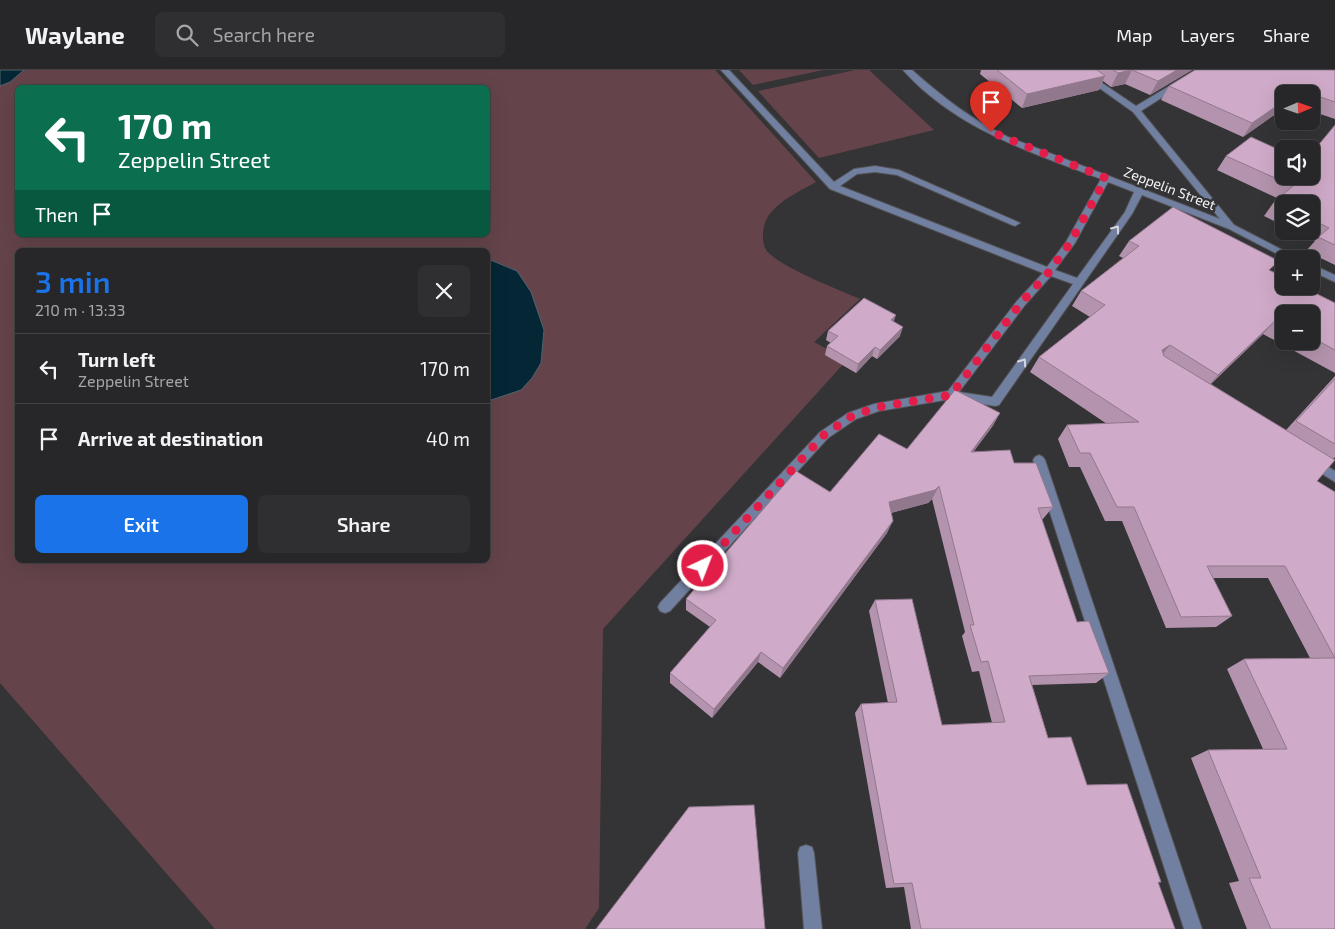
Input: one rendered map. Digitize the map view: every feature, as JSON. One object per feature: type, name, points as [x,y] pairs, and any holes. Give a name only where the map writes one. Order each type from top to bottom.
[{"type":"street","points":[[725,70],[833,187],[1079,283]]},
{"type":"street","name":"Zeppelin Street","points":[[906,70],[976,125],[1005,139],[1232,227],[1277,250]]},
{"type":"street","points":[[1078,70],[1136,110],[1232,227]]},
{"type":"street","points":[[1136,110],[1202,70]]},
{"type":"street","points":[[833,187],[854,172],[875,169],[899,173],[1015,223]]},
{"type":"street","points":[[951,395],[1021,303],[1049,272],[1070,243],[1106,178]]},
{"type":"street","points":[[665,607],[824,435],[852,416],[878,407],[951,395],[995,402],[1128,212],[1139,191]]},
{"type":"street","points":[[1320,272],[1335,279]]},
{"type":"street","points":[[1301,456],[1335,477]]},
{"type":"street","points":[[1039,460],[1193,929]]},
{"type":"street","points":[[806,853],[813,929]]},
{"type":"shaded area","points":[[0,70],[715,70],[816,182],[784,200],[769,215],[764,227],[765,248],[780,262],[793,269],[860,299],[814,342],[847,360],[603,629],[599,908],[585,929],[215,929],[0,683]]},
{"type":"shaded area","points":[[739,70],[823,70],[753,85]]},
{"type":"shaded area","points":[[855,70],[869,70],[934,130],[819,158],[758,91]]},
{"type":"water","points":[[0,70],[24,70],[10,82],[0,86]]},
{"type":"water","points":[[490,260],[517,271],[531,292],[544,330],[541,363],[532,378],[521,390],[490,400]]},
{"type":"building","points":[[997,70],[1097,70],[1105,76],[1027,94]]},
{"type":"building","points":[[1113,70],[1131,70],[1118,73]]},
{"type":"building","points":[[1132,70],[1177,70],[1158,81]]},
{"type":"building","points":[[1195,70],[1335,70],[1335,102],[1320,97],[1320,85],[1275,85],[1275,107],[1252,123],[1169,86]]},
{"type":"building","points":[[1335,125],[1335,245],[1320,238],[1320,235],[1329,228],[1320,224],[1320,195],[1282,195],[1293,186],[1291,185],[1320,185],[1320,143]]},
{"type":"building","points":[[1251,137],[1275,148],[1275,178],[1226,156]]},
{"type":"building","points":[[1173,207],[1275,259],[1275,265],[1269,270],[1275,273],[1275,295],[1319,295],[1335,303],[1335,350],[1320,342],[1320,305],[1275,305],[1275,321],[1218,375],[1170,345],[1162,350],[1164,356],[1335,460],[1317,481],[1335,492],[1335,658],[1285,566],[1207,566],[1232,616],[1181,617],[1134,507],[1117,507],[1090,453],[1080,453],[1067,425],[1139,422],[1039,357],[1105,305],[1081,291],[1139,246],[1129,241]]},
{"type":"building","points":[[864,298],[896,315],[891,320],[903,327],[880,350],[875,347],[858,364],[827,346],[838,336],[828,331]]},
{"type":"building","points":[[1335,379],[1335,444],[1296,421]]},
{"type":"building","points":[[955,390],[1000,413],[971,452],[1010,450],[1014,463],[1036,463],[1053,507],[1038,508],[1077,622],[1089,621],[1109,673],[1029,676],[1048,738],[1071,737],[1087,785],[1127,784],[1175,929],[921,929],[912,883],[894,884],[861,704],[897,702],[875,600],[912,599],[942,725],[1005,722],[988,661],[981,662],[970,625],[974,625],[939,486],[935,490],[889,502],[893,521],[783,668],[761,652],[714,709],[670,673],[716,620],[686,599],[796,471],[830,492],[879,434],[907,449]]},
{"type":"building","points":[[1335,658],[1335,929],[1271,929],[1249,878],[1261,878],[1208,750],[1287,749],[1244,659]]},
{"type":"building","points":[[754,805],[765,929],[596,929],[689,807]]},
{"type":"route","points":[[703,566],[824,435],[852,416],[878,407],[951,395],[994,341],[1021,303],[1049,272],[1070,243],[1106,178],[991,132]]}]
